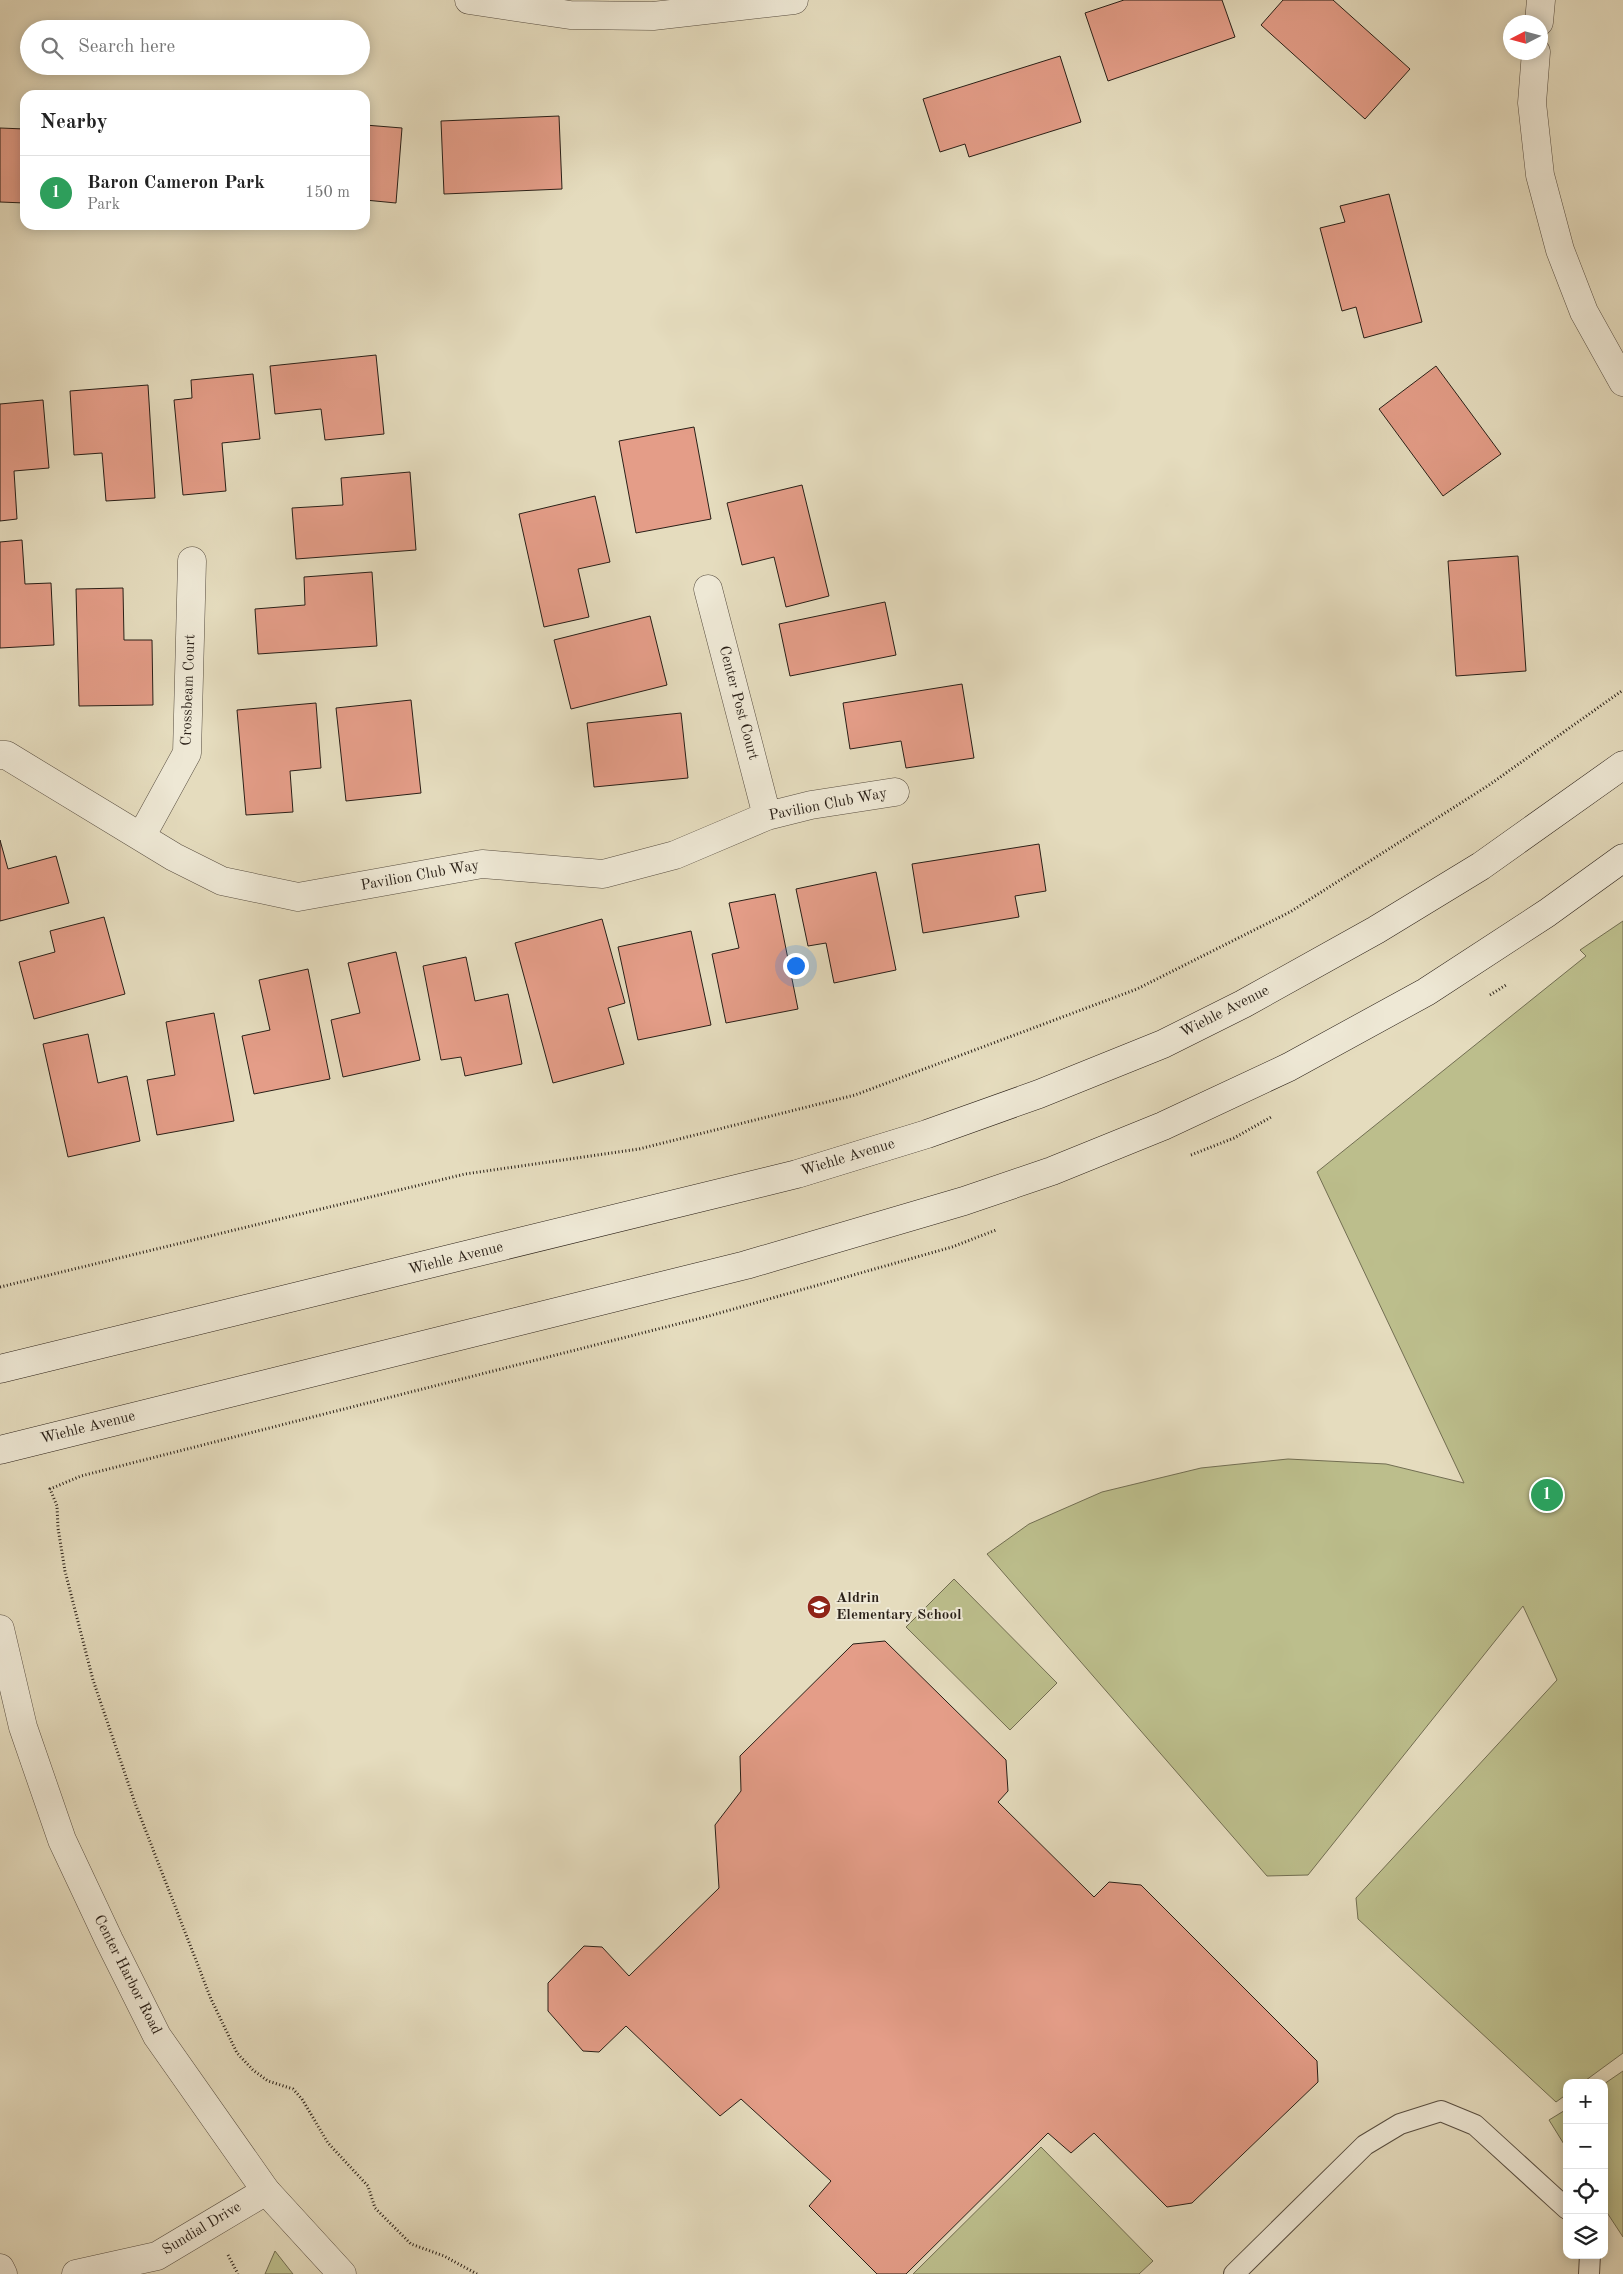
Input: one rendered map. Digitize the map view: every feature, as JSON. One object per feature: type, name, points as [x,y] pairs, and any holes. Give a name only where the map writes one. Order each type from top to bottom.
[{"type":"main road","points":[[469,0],[570,15],[652,16],[794,0]]},
{"type":"main road","points":[[1540,15],[1541,0]]},
{"type":"main road","points":[[1535,60],[1532,103],[1540,175],[1560,250],[1584,312],[1623,382]]},
{"type":"main road","name":"Crossbeam Court","points":[[141,837],[187,753],[192,561]]},
{"type":"main road","name":"Center Post Court","points":[[708,589],[767,816]]},
{"type":"main road","name":"Pavilion Club Way","points":[[0,755],[6,755],[141,837],[222,882],[298,897],[482,864],[602,874],[675,855],[767,816],[811,805],[895,792]]},
{"type":"main road","name":"Wiehle Avenue","points":[[0,1369],[797,1174],[927,1134],[1039,1094],[1163,1044],[1243,1004],[1376,930],[1481,866],[1623,765]]},
{"type":"main road","name":"Wiehle Avenue","points":[[0,1450],[746,1265],[964,1202],[1052,1171],[1163,1126],[1306,1058],[1426,992],[1546,913],[1623,858]]},
{"type":"main road","name":"Center Harbor Road","points":[[0,1629],[23,1727],[62,1840],[108,1940],[157,2036],[266,2191],[342,2274]]},
{"type":"main road","name":"Sundial Drive","points":[[76,2274],[157,2256],[266,2191]]},
{"type":"main road","points":[[0,2268],[3,2274]]},
{"type":"lane","points":[[1234,2274],[1364,2145],[1400,2124],[1441,2111],[1475,2125],[1563,2205]]},
{"type":"lane","points":[[1590,2259],[1590,2274]]},
{"type":"path","points":[[0,1287],[465,1174],[639,1150],[855,1094],[1137,989],[1290,912],[1489,785],[1623,690]]},
{"type":"path","points":[[50,1489],[57,1506],[58,1528],[65,1571],[96,1689],[135,1804],[212,1999],[237,2053],[253,2070],[268,2081],[293,2089],[302,2099],[328,2143],[368,2186],[375,2208],[411,2244],[444,2256],[477,2274]]},
{"type":"green space","points":[[1623,921],[1623,2053],[1587,2079],[1563,2079],[1563,2097],[1556,2102],[1358,1919],[1356,1898],[1557,1680],[1523,1606],[1308,1875],[1267,1876],[987,1554],[1029,1524],[1102,1492],[1201,1468],[1288,1459],[1386,1464],[1464,1483],[1317,1172],[1586,956],[1580,950]]},
{"type":"green space","points":[[954,1579],[1057,1683],[1010,1730],[906,1627]]},
{"type":"green space","points":[[1623,2071],[1623,2237],[1608,2214],[1608,2081]]},
{"type":"green space","points":[[1563,2111],[1563,2143],[1549,2120]]},
{"type":"green space","points":[[1041,2147],[1153,2261],[1139,2274],[913,2274]]},
{"type":"green space","points":[[275,2251],[293,2274],[265,2274]]},
{"type":"building","points":[[1124,0],[1222,0],[1235,37],[1108,81],[1085,13]]},
{"type":"building","points":[[1283,0],[1333,0],[1410,69],[1365,119],[1261,25]]},
{"type":"building","points":[[1060,56],[1081,122],[969,157],[965,144],[940,152],[923,99]]},
{"type":"building","points":[[559,116],[562,189],[444,194],[441,121]]},
{"type":"building","points":[[370,125],[402,128],[396,203],[370,200]]},
{"type":"building","points":[[0,128],[20,129],[20,203],[0,202]]},
{"type":"building","points":[[1389,194],[1422,322],[1364,338],[1356,307],[1342,311],[1320,228],[1345,222],[1340,206]]},
{"type":"building","points":[[376,355],[384,434],[325,440],[321,409],[275,414],[270,366]]},
{"type":"building","points":[[1436,366],[1501,454],[1443,496],[1379,409]]},
{"type":"building","points":[[253,374],[260,439],[222,443],[226,491],[183,495],[174,400],[192,398],[191,380]]},
{"type":"building","points":[[148,385],[155,498],[106,501],[102,453],[74,455],[70,391]]},
{"type":"building","points":[[43,400],[49,468],[14,471],[17,519],[0,521],[0,404]]},
{"type":"building","points":[[694,427],[711,519],[636,533],[619,441]]},
{"type":"building","points":[[410,472],[416,550],[296,559],[292,508],[343,505],[341,478]]},
{"type":"building","points":[[802,485],[829,596],[786,607],[774,557],[742,565],[727,503]]},
{"type":"building","points":[[595,496],[610,562],[578,569],[589,617],[544,627],[519,514]]},
{"type":"building","points":[[22,540],[25,584],[51,583],[54,645],[0,648],[0,542]]},
{"type":"building","points":[[1518,556],[1526,671],[1456,676],[1448,561]]},
{"type":"building","points":[[372,572],[377,646],[258,654],[255,609],[305,605],[304,577]]},
{"type":"building","points":[[123,588],[124,640],[152,640],[153,705],[79,706],[76,589]]},
{"type":"building","points":[[885,602],[896,655],[790,676],[779,624]]},
{"type":"building","points":[[650,616],[667,685],[571,709],[554,640]]},
{"type":"building","points":[[962,684],[974,758],[906,768],[901,741],[850,749],[843,703]]},
{"type":"building","points":[[411,700],[421,793],[346,801],[336,708]]},
{"type":"building","points":[[316,703],[321,768],[290,771],[293,812],[246,815],[237,710]]},
{"type":"building","points":[[681,713],[688,778],[594,787],[587,723]]},
{"type":"building","points":[[0,840],[8,869],[56,856],[69,903],[0,921]]},
{"type":"building","points":[[1039,844],[1046,891],[1015,896],[1019,917],[923,933],[912,864]]},
{"type":"building","points":[[876,872],[896,970],[834,983],[826,943],[808,946],[796,889]]},
{"type":"building","points":[[775,894],[798,1009],[726,1023],[712,954],[739,948],[729,903]]},
{"type":"building","points":[[104,917],[125,994],[34,1019],[19,962],[55,952],[50,931]]},
{"type":"building","points":[[602,919],[625,1003],[608,1008],[624,1064],[553,1083],[515,943]]},
{"type":"building","points":[[691,931],[711,1025],[638,1040],[618,947]]},
{"type":"building","points":[[396,952],[420,1060],[343,1077],[331,1020],[360,1013],[348,963]]},
{"type":"building","points":[[466,957],[475,1001],[508,994],[522,1064],[465,1076],[461,1057],[441,1060],[423,966]]},
{"type":"building","points":[[308,969],[330,1079],[254,1094],[242,1036],[270,1030],[259,980]]},
{"type":"building","points":[[214,1013],[234,1121],[157,1135],[147,1080],[175,1075],[166,1022]]},
{"type":"building","points":[[88,1034],[98,1083],[127,1076],[140,1141],[68,1157],[43,1044]]},
{"type":"building","points":[[885,1641],[1006,1760],[1008,1791],[998,1802],[1094,1897],[1109,1882],[1141,1885],[1317,2061],[1318,2082],[1192,2203],[1167,2207],[1094,2133],[1071,2153],[1048,2133],[906,2274],[877,2274],[809,2206],[831,2181],[741,2099],[720,2116],[626,2026],[599,2052],[583,2051],[548,2011],[548,1983],[584,1946],[602,1947],[629,1976],[719,1888],[715,1825],[741,1791],[740,1756],[853,1644]]},
{"type":"place","name":"Baron Cameron Park","points":[[1547,1495]]},
{"type":"place","name":"Aldrin Elementary School","points":[[819,1607]]}]
